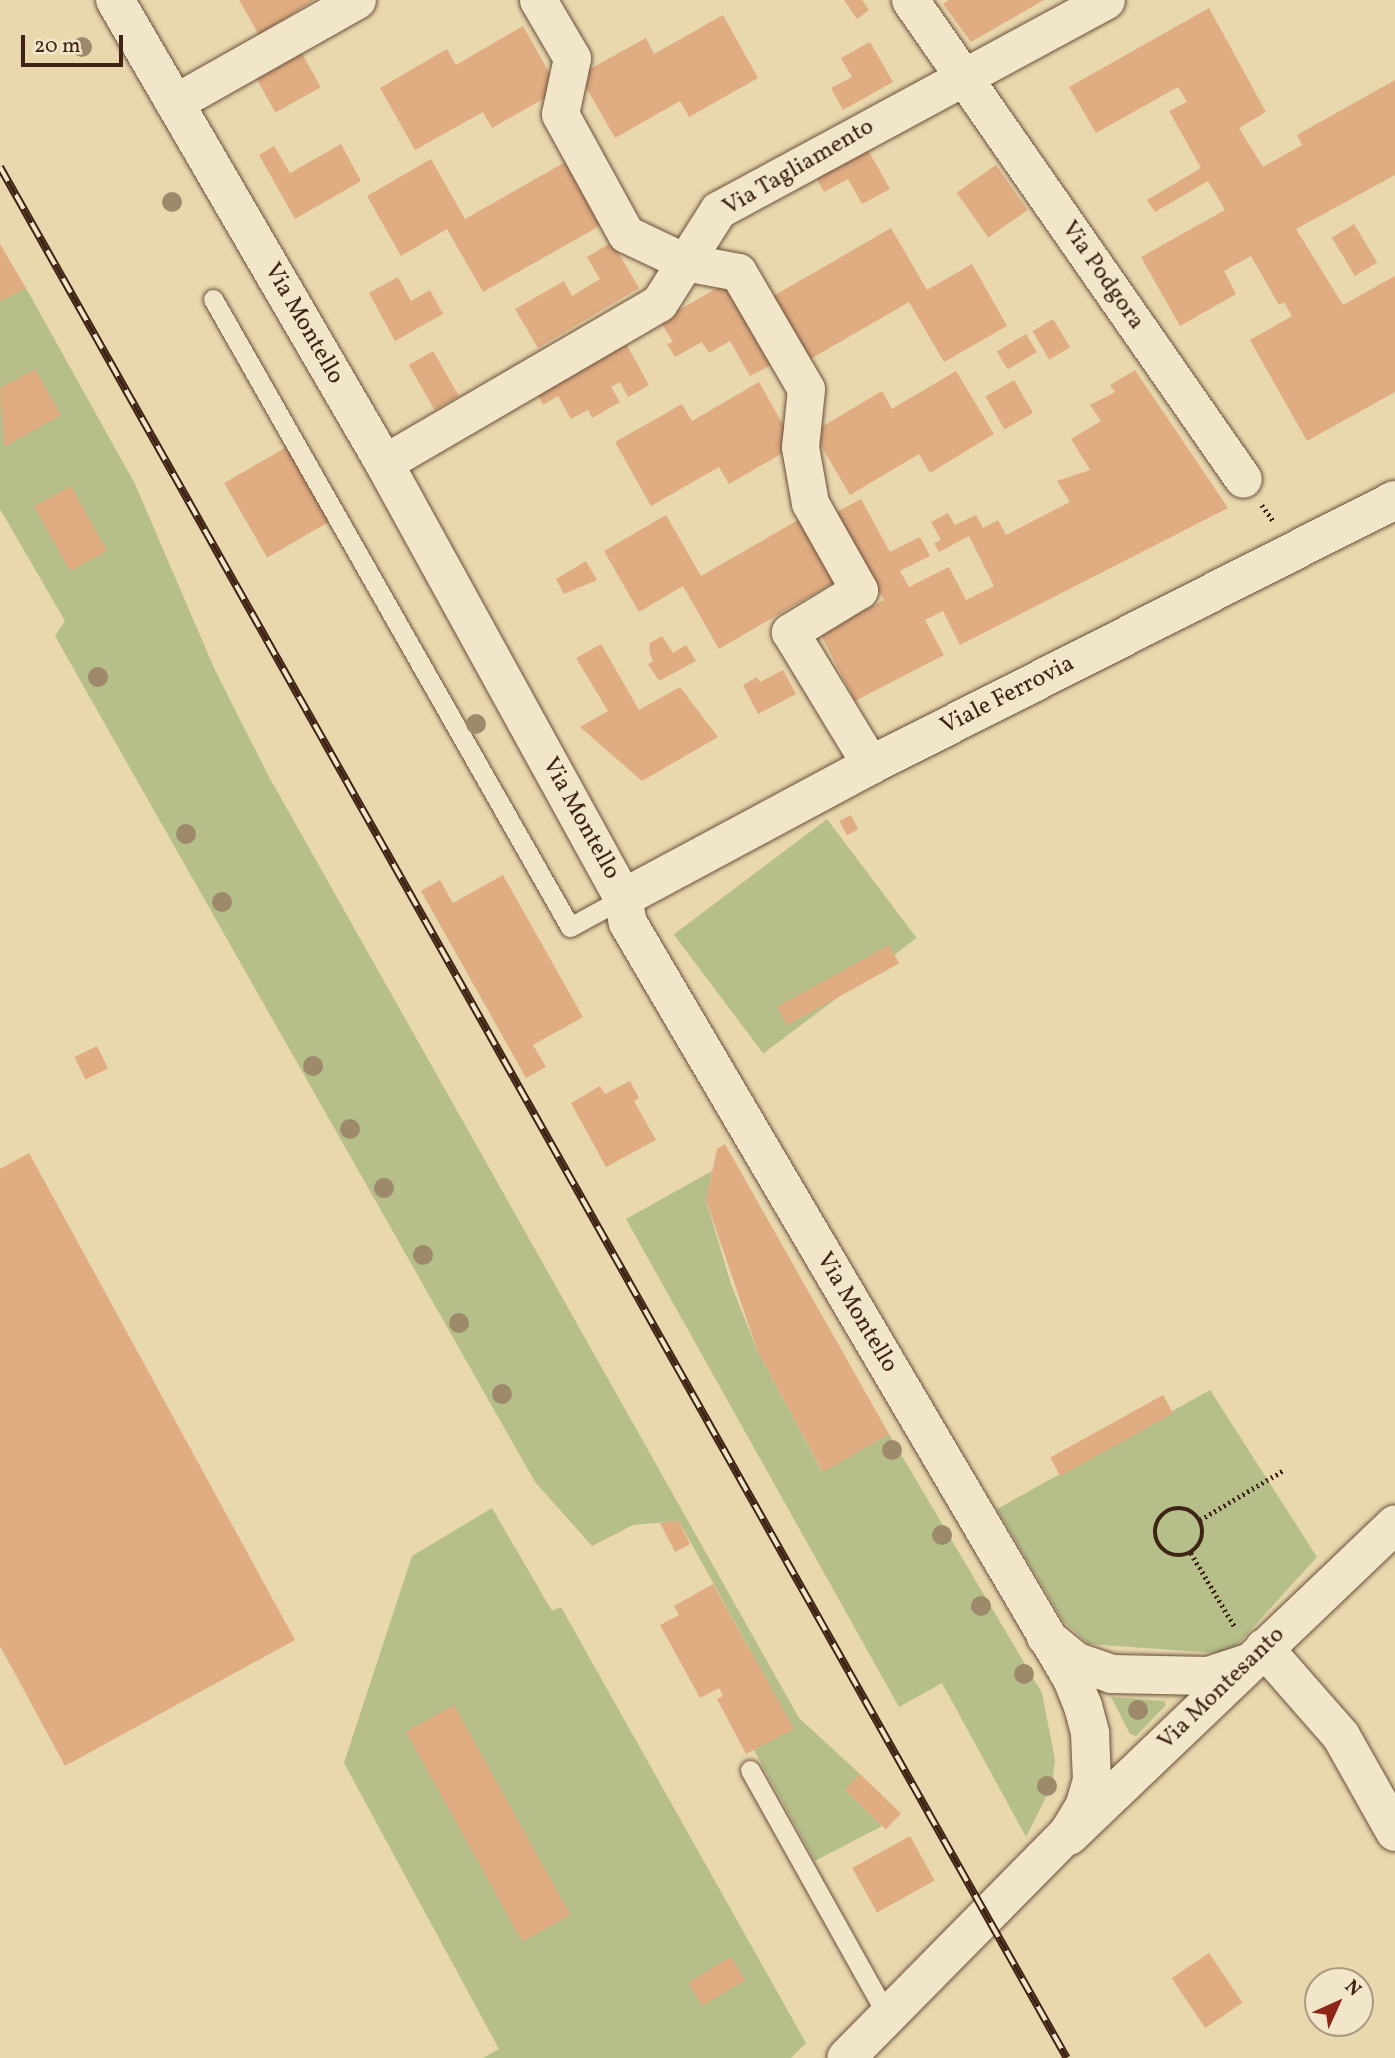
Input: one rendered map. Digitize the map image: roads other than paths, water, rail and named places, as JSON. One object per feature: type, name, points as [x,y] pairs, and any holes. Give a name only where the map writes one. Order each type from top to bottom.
[{"type":"main road","name":"Via Montello","points":[[115,0],[384,463],[623,898],[628,923],[1045,1636],[1083,1706],[1093,1760],[1085,1805],[1050,1855]]},
{"type":"main road","name":"Viale Ferrovia","points":[[623,898],[871,765],[1295,553],[1395,500]]},
{"type":"main road","name":"Via Montesanto","points":[[1050,1855],[1395,1524]]},
{"type":"main road","name":"Via Montello","points":[[1045,1636],[1077,1662],[1112,1674],[1208,1676],[1256,1656]]},
{"type":"main road","points":[[1256,1656],[1341,1736],[1395,1832]]},
{"type":"main road","points":[[846,2058],[1050,1855]]},
{"type":"street","points":[[174,103],[356,0]]},
{"type":"street","points":[[538,0],[572,58],[560,114],[626,233],[685,262],[738,272],[806,389],[800,447],[810,503],[859,590],[790,632],[871,765]]},
{"type":"street","name":"Via Podgora","points":[[910,0],[1243,478]]},
{"type":"street","name":"Via Tagliamento","points":[[384,463],[659,303],[718,210],[1106,0]]},
{"type":"lane","points":[[212,299],[570,927],[623,898]]},
{"type":"lane","points":[[750,1770],[888,2017]]},
{"type":"railway","points":[[0,167],[1067,2058]]}]
